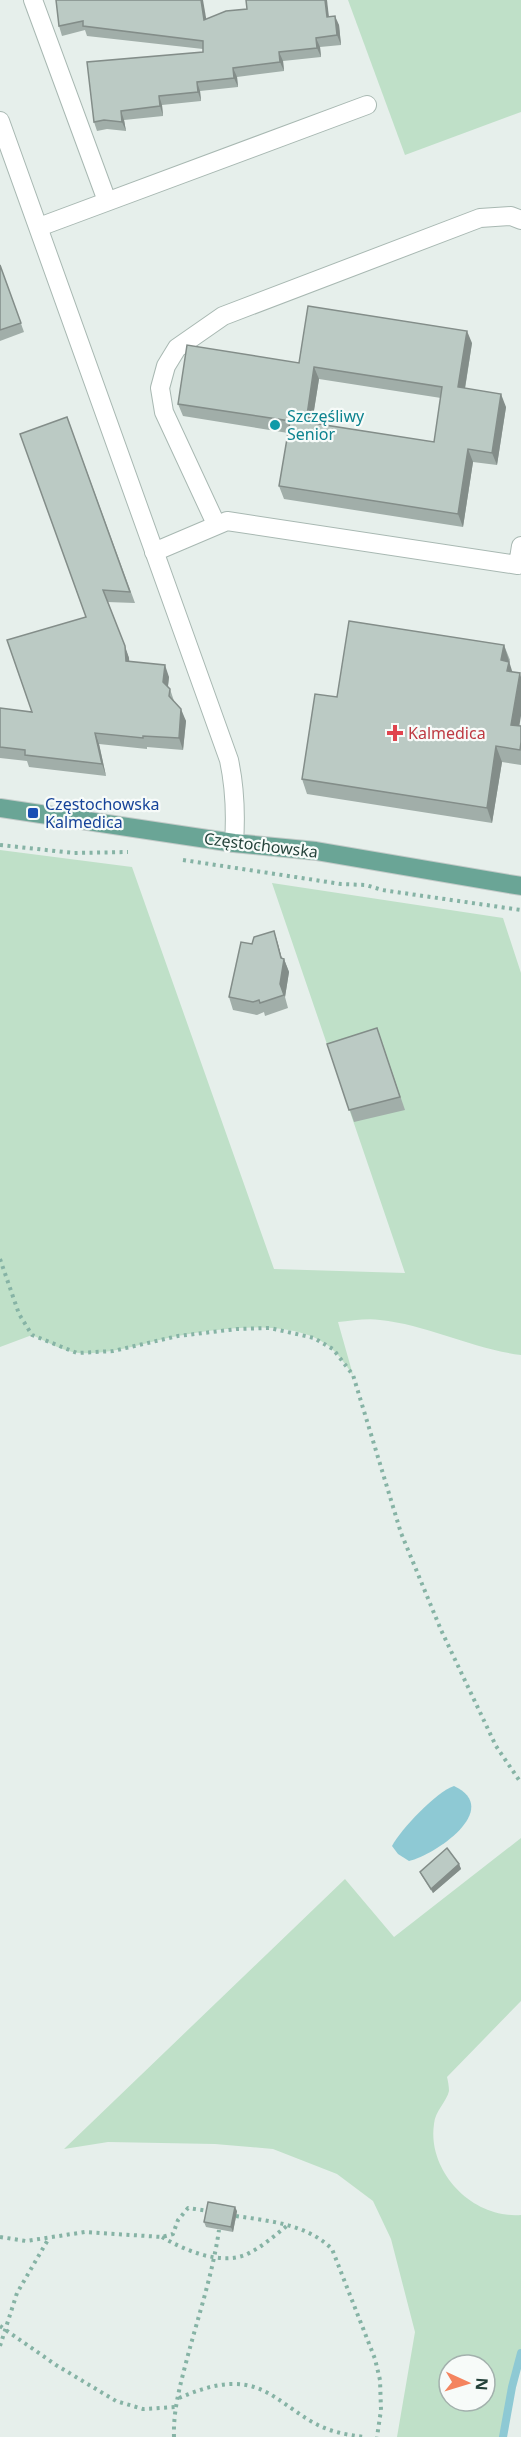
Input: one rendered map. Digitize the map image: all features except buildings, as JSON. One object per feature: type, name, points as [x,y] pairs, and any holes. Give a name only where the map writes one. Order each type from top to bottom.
[{"type":"main road","name":"Częstochowska","points":[[0,808],[234,843],[316,851],[521,886]]},
{"type":"lane","points":[[33,0],[107,201]]},
{"type":"lane","points":[[39,227],[367,105]]},
{"type":"lane","points":[[0,121],[229,760],[236,813],[234,843]]},
{"type":"lane","points":[[216,524],[164,412],[160,388],[166,366],[177,348],[223,316],[480,219],[511,216],[521,220]]},
{"type":"lane","points":[[154,552],[227,521],[518,565],[521,546]]},
{"type":"path","points":[[0,845],[74,853],[137,853]]},
{"type":"path","points":[[172,858],[322,881],[366,885],[382,890],[521,910]]},
{"type":"path","points":[[0,1259],[19,1314],[32,1335],[77,1353],[113,1351],[178,1336],[259,1328],[293,1332],[314,1338],[333,1349],[353,1375],[401,1533],[441,1630],[496,1746],[521,1783]]},
{"type":"path","points":[[0,2237],[26,2241],[85,2232],[162,2237],[173,2234],[178,2220],[188,2208],[208,2211]]},
{"type":"path","points":[[236,2216],[289,2225],[318,2238],[327,2244],[335,2255],[375,2359],[380,2380],[381,2410],[378,2437]]},
{"type":"path","points":[[162,2237],[185,2249],[229,2257],[245,2254],[257,2248],[289,2225]]},
{"type":"path","points":[[174,2437],[176,2407],[215,2256],[219,2230]]},
{"type":"path","points":[[0,2346],[2,2327],[17,2293],[49,2238]]},
{"type":"path","points":[[2,2327],[56,2365],[116,2401],[143,2409],[176,2407]]},
{"type":"path","points":[[178,2398],[219,2385],[250,2386],[266,2391],[300,2415],[329,2430],[365,2437]]},
{"type":"green space","points":[[348,0],[521,0],[521,112],[405,155]]},
{"type":"green space","points":[[0,850],[132,867],[274,1269],[405,1273],[272,883],[503,918],[521,973],[521,1355],[485,1348],[416,1327],[370,1319],[338,1322],[353,1375],[333,1350],[318,1340],[280,1329],[216,1330],[92,1353],[67,1351],[32,1335],[0,1347]]},
{"type":"green space","points":[[521,1838],[521,2001],[447,2077],[449,2091],[436,2115],[434,2124],[434,2142],[438,2159],[456,2189],[486,2209],[503,2214],[521,2215],[521,2353],[503,2437],[397,2437],[415,2332],[391,2239],[373,2201],[337,2174],[273,2149],[215,2144],[108,2142],[64,2149],[345,1879],[394,1937]]},
{"type":"water","points":[[454,1786],[467,1796],[471,1807],[468,1818],[460,1830],[448,1841],[420,1857],[409,1861],[398,1854],[392,1846],[403,1830],[429,1803]]},
{"type":"waterway","points":[[503,2437],[521,2353]]},
{"type":"place","name":"Szczęśliwy Senior","points":[[275,425]]},
{"type":"place","name":"Kalmedica","points":[[395,733]]},
{"type":"place","name":"Częstochowska Kalmedica","points":[[33,813]]}]
